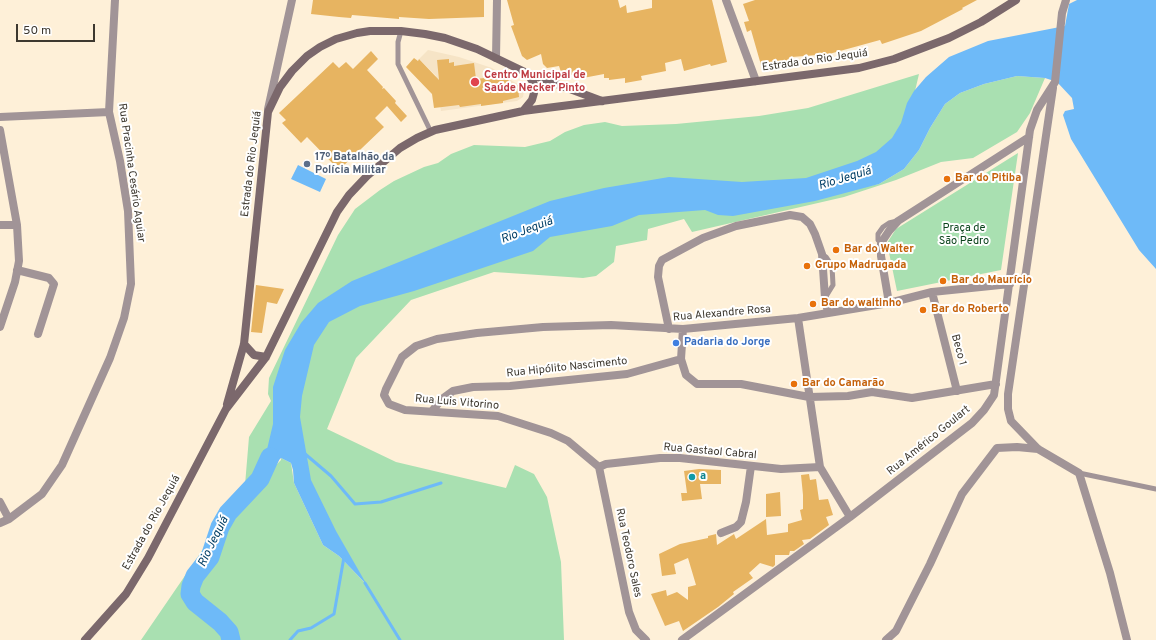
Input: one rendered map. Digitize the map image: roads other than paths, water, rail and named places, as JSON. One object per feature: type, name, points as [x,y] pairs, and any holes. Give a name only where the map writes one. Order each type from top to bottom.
[{"type":"main road","name":"Estrada do Rio Jequiá","points":[[85,640],[126,594],[148,558],[226,408],[266,357],[337,212],[349,195],[388,157],[417,138],[431,132],[523,111],[604,102],[852,69],[894,59],[949,38],[981,22],[1016,0]]},
{"type":"main road","name":"Estrada do Rio Jequiá","points":[[226,408],[244,344],[268,112],[280,87],[292,71],[320,47],[336,39],[370,31],[401,31],[446,38],[477,49],[527,73],[604,102]]},
{"type":"main road","points":[[523,111],[534,93],[534,84],[527,73]]},
{"type":"main road","points":[[244,344],[254,355],[266,357]]},
{"type":"street","name":"Rua Pracinha Cesário Aguiar","points":[[0,523],[9,519],[42,494],[62,465],[96,391],[124,318],[131,284],[131,248],[128,212],[120,161],[109,112],[115,0]]},
{"type":"street","points":[[268,112],[272,83],[292,0]]},
{"type":"street","points":[[496,58],[497,0]]},
{"type":"street","points":[[726,0],[756,81]]},
{"type":"street","name":"Rua Américo Goulart","points":[[682,640],[850,517],[972,423],[990,402],[994,395],[996,384],[1029,137],[1033,118],[1054,84],[1062,13],[1066,0]]},
{"type":"street","points":[[1054,84],[1008,394],[1008,409],[1011,421],[1038,449],[1079,473],[1110,573],[1127,640]]},
{"type":"street","points":[[0,117],[109,112]]},
{"type":"street","points":[[0,130],[17,225],[19,261],[15,282],[0,327]]},
{"type":"street","points":[[889,303],[881,256],[881,243],[885,236],[898,221],[1029,137]]},
{"type":"street","points":[[669,329],[658,277],[658,266],[662,260],[703,238],[736,226],[790,215],[797,215],[805,220],[810,224],[815,234],[822,254],[825,298],[828,313]]},
{"type":"street","points":[[0,225],[17,225]]},
{"type":"street","points":[[17,270],[49,278],[54,284],[38,334]]},
{"type":"street","name":"Rua Alexandre Rosa","points":[[386,388],[402,357],[416,346],[436,339],[477,332],[543,327],[611,325],[683,329],[798,318],[889,303],[932,292],[1010,284]]},
{"type":"street","name":"Beco 1","points":[[932,292],[957,391]]},
{"type":"street","points":[[798,318],[820,467],[850,517]]},
{"type":"street","points":[[683,329],[681,359],[686,375],[697,384],[742,384],[809,397],[848,396],[872,392],[912,398],[996,384]]},
{"type":"street","name":"Rua Hipólito Nascimento","points":[[432,411],[442,399],[452,391],[466,388],[510,386],[627,374],[681,359]]},
{"type":"street","name":"Rua Luis Vitorino","points":[[386,388],[384,395],[389,404],[395,407],[405,410],[498,416],[568,441],[599,467]]},
{"type":"street","points":[[886,640],[896,631],[930,564],[962,494],[997,448],[1017,447],[1038,449]]},
{"type":"street","name":"Rua Gastaol Cabral","points":[[599,467],[606,464],[660,458],[781,469],[820,467]]},
{"type":"street","points":[[721,533],[736,527],[741,522],[746,502],[751,466]]},
{"type":"street","name":"Rua Teodoro Sales","points":[[599,467],[629,612],[636,630],[646,640]]},
{"type":"street","points":[[0,502],[9,519]]},
{"type":"lane","points":[[401,31],[398,42],[398,64],[431,132]]},
{"type":"lane","points":[[1079,473],[1156,489]]},
{"type":"water","points":[[1077,0],[1156,0],[1156,269],[1139,250],[1071,139],[1063,115],[1065,111],[1074,109],[1072,98],[1057,82],[1045,78],[1017,76],[984,84],[960,93],[945,104],[930,128],[919,150],[904,169],[879,184],[815,201],[733,216],[718,215],[705,210],[639,215],[612,226],[550,237],[533,251],[414,291],[360,306],[329,322],[314,345],[302,396],[300,417],[311,480],[336,531],[367,585],[339,556],[323,545],[294,483],[291,463],[281,458],[260,479],[273,424],[273,387],[285,350],[301,323],[318,303],[352,281],[550,201],[604,188],[669,177],[742,182],[806,178],[857,161],[876,152],[892,138],[901,123],[907,103],[914,91],[926,77],[949,57],[988,41],[1065,26],[1069,4]]},
{"type":"water","points":[[298,165],[326,179],[320,192],[291,179]]},
{"type":"waterway","points":[[304,453],[331,476],[355,504],[381,502],[441,483]]},
{"type":"waterway","name":"Rio Jequiá","points":[[231,640],[229,632],[220,622],[195,602],[190,594],[191,586],[195,576],[210,557],[220,527],[228,513],[260,479],[270,457]]},
{"type":"waterway","points":[[290,640],[298,631],[311,628],[334,614],[344,557]]},
{"type":"waterway","points":[[365,583],[400,640]]},
{"type":"place","name":"Centro Municipal de Saúde Necker Pinto","points":[[475,82]]},
{"type":"place","name":"17º Batalhão da Polícia Militar","points":[[307,164]]},
{"type":"place","name":"Bar do Pitiba","points":[[947,179]]},
{"type":"place","name":"Bar do Walter","points":[[836,250]]},
{"type":"place","name":"Grupo Madrugada","points":[[807,266]]},
{"type":"place","name":"Bar do Maurício","points":[[943,281]]},
{"type":"place","name":"Bar do waltinho","points":[[813,304]]},
{"type":"place","name":"Bar do Roberto","points":[[923,310]]},
{"type":"place","name":"Padaria do Jorge","points":[[676,343]]},
{"type":"place","name":"Bar do Camarão","points":[[794,384]]},
{"type":"place","name":"a","points":[[692,477]]},
{"type":"park label","name":"Praça de São Pedro","points":[[964,235]]}]
